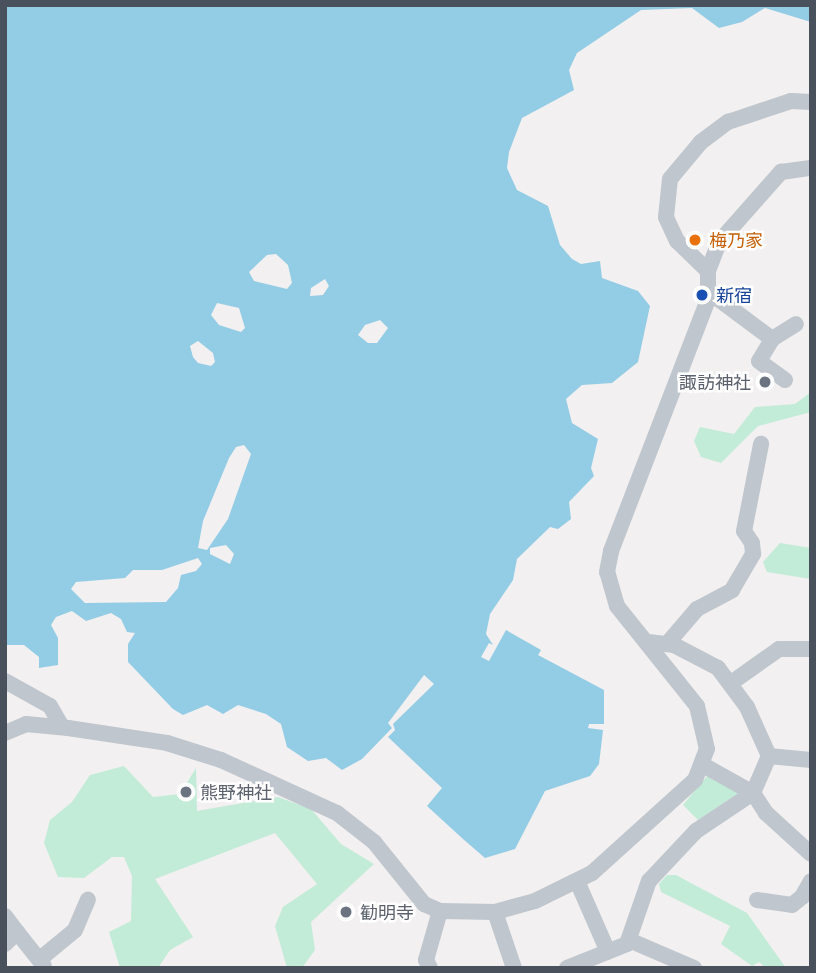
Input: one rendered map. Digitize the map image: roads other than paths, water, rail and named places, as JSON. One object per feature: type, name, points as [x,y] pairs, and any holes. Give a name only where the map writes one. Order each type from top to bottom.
[{"type":"street","points":[[708,271],[677,241],[666,217],[670,179],[701,142],[728,122],[791,101],[811,102]]},
{"type":"street","points":[[5,733],[26,724],[62,727],[167,743],[221,760],[337,813],[374,842],[424,904],[440,911],[495,912],[535,901],[577,881],[611,858],[695,780],[704,765],[705,728],[697,706],[617,606],[607,572],[618,531],[709,292],[708,271],[719,242],[781,172],[811,168]]},
{"type":"street","points":[[709,292],[772,339]]},
{"type":"street","points":[[785,380],[759,361],[772,339],[796,324]]},
{"type":"street","points":[[667,644],[697,609],[732,590],[753,554],[752,543],[744,531],[761,444]]},
{"type":"street","points":[[648,642],[667,644],[718,668],[731,683],[769,756]]},
{"type":"street","points":[[731,683],[779,649],[811,649]]},
{"type":"street","points":[[5,681],[50,706],[62,727]]},
{"type":"street","points":[[769,756],[811,760]]},
{"type":"street","points":[[576,966],[629,940],[649,881],[696,831],[753,793],[769,756]]},
{"type":"street","points":[[704,765],[753,793],[766,813],[811,854]]},
{"type":"street","points":[[577,881],[608,951]]},
{"type":"street","points":[[757,900],[792,905],[802,897],[811,881]]},
{"type":"street","points":[[5,916],[43,963],[75,930],[88,900]]},
{"type":"street","points":[[430,968],[426,960],[440,911]]},
{"type":"street","points":[[495,912],[514,968]]},
{"type":"street","points":[[5,944],[17,932]]},
{"type":"street","points":[[629,940],[694,968]]},
{"type":"water","points":[[5,5],[811,5],[811,22],[765,8],[742,22],[719,28],[692,8],[641,10],[577,53],[569,70],[574,90],[522,118],[509,152],[507,168],[517,190],[548,206],[560,245],[572,259],[581,264],[600,261],[602,278],[638,291],[650,306],[638,362],[612,383],[582,385],[566,399],[572,423],[598,439],[591,468],[594,476],[569,502],[571,519],[558,529],[550,527],[517,559],[513,580],[490,614],[486,634],[493,645],[489,643],[481,657],[489,661],[506,630],[541,650],[538,655],[604,690],[604,724],[589,724],[588,728],[603,730],[599,764],[590,776],[545,791],[515,849],[485,858],[463,839],[427,806],[442,788],[388,737],[395,730],[393,724],[434,684],[424,675],[388,723],[392,728],[362,759],[342,770],[326,758],[308,761],[287,747],[281,724],[266,714],[238,705],[223,714],[207,705],[183,715],[173,709],[128,662],[128,644],[135,633],[127,632],[121,619],[111,613],[86,621],[72,611],[56,617],[51,625],[58,638],[58,665],[39,668],[39,657],[24,645],[5,645]],"holes":[[[276,254],[288,265],[292,283],[287,289],[254,281],[249,272],[267,255]],[[325,279],[329,286],[323,295],[310,296],[311,288]],[[217,303],[239,308],[245,328],[241,332],[219,325],[211,315]],[[380,320],[388,328],[377,343],[368,343],[358,335],[365,325]],[[198,341],[213,353],[215,362],[211,366],[198,363],[190,346]],[[226,545],[234,554],[230,564],[210,554],[210,548]],[[198,558],[202,564],[196,571],[181,575],[178,588],[166,602],[85,603],[71,589],[76,582],[125,578],[133,570],[162,570]]]},
{"type":"place","name":"梅乃家","points":[[695,240]]},
{"type":"place","name":"新宿","points":[[702,295]]},
{"type":"place","name":"諏訪神社","points":[[765,382]]},
{"type":"place","name":"熊野神社","points":[[186,792]]},
{"type":"place","name":"勧明寺","points":[[346,912]]}]
